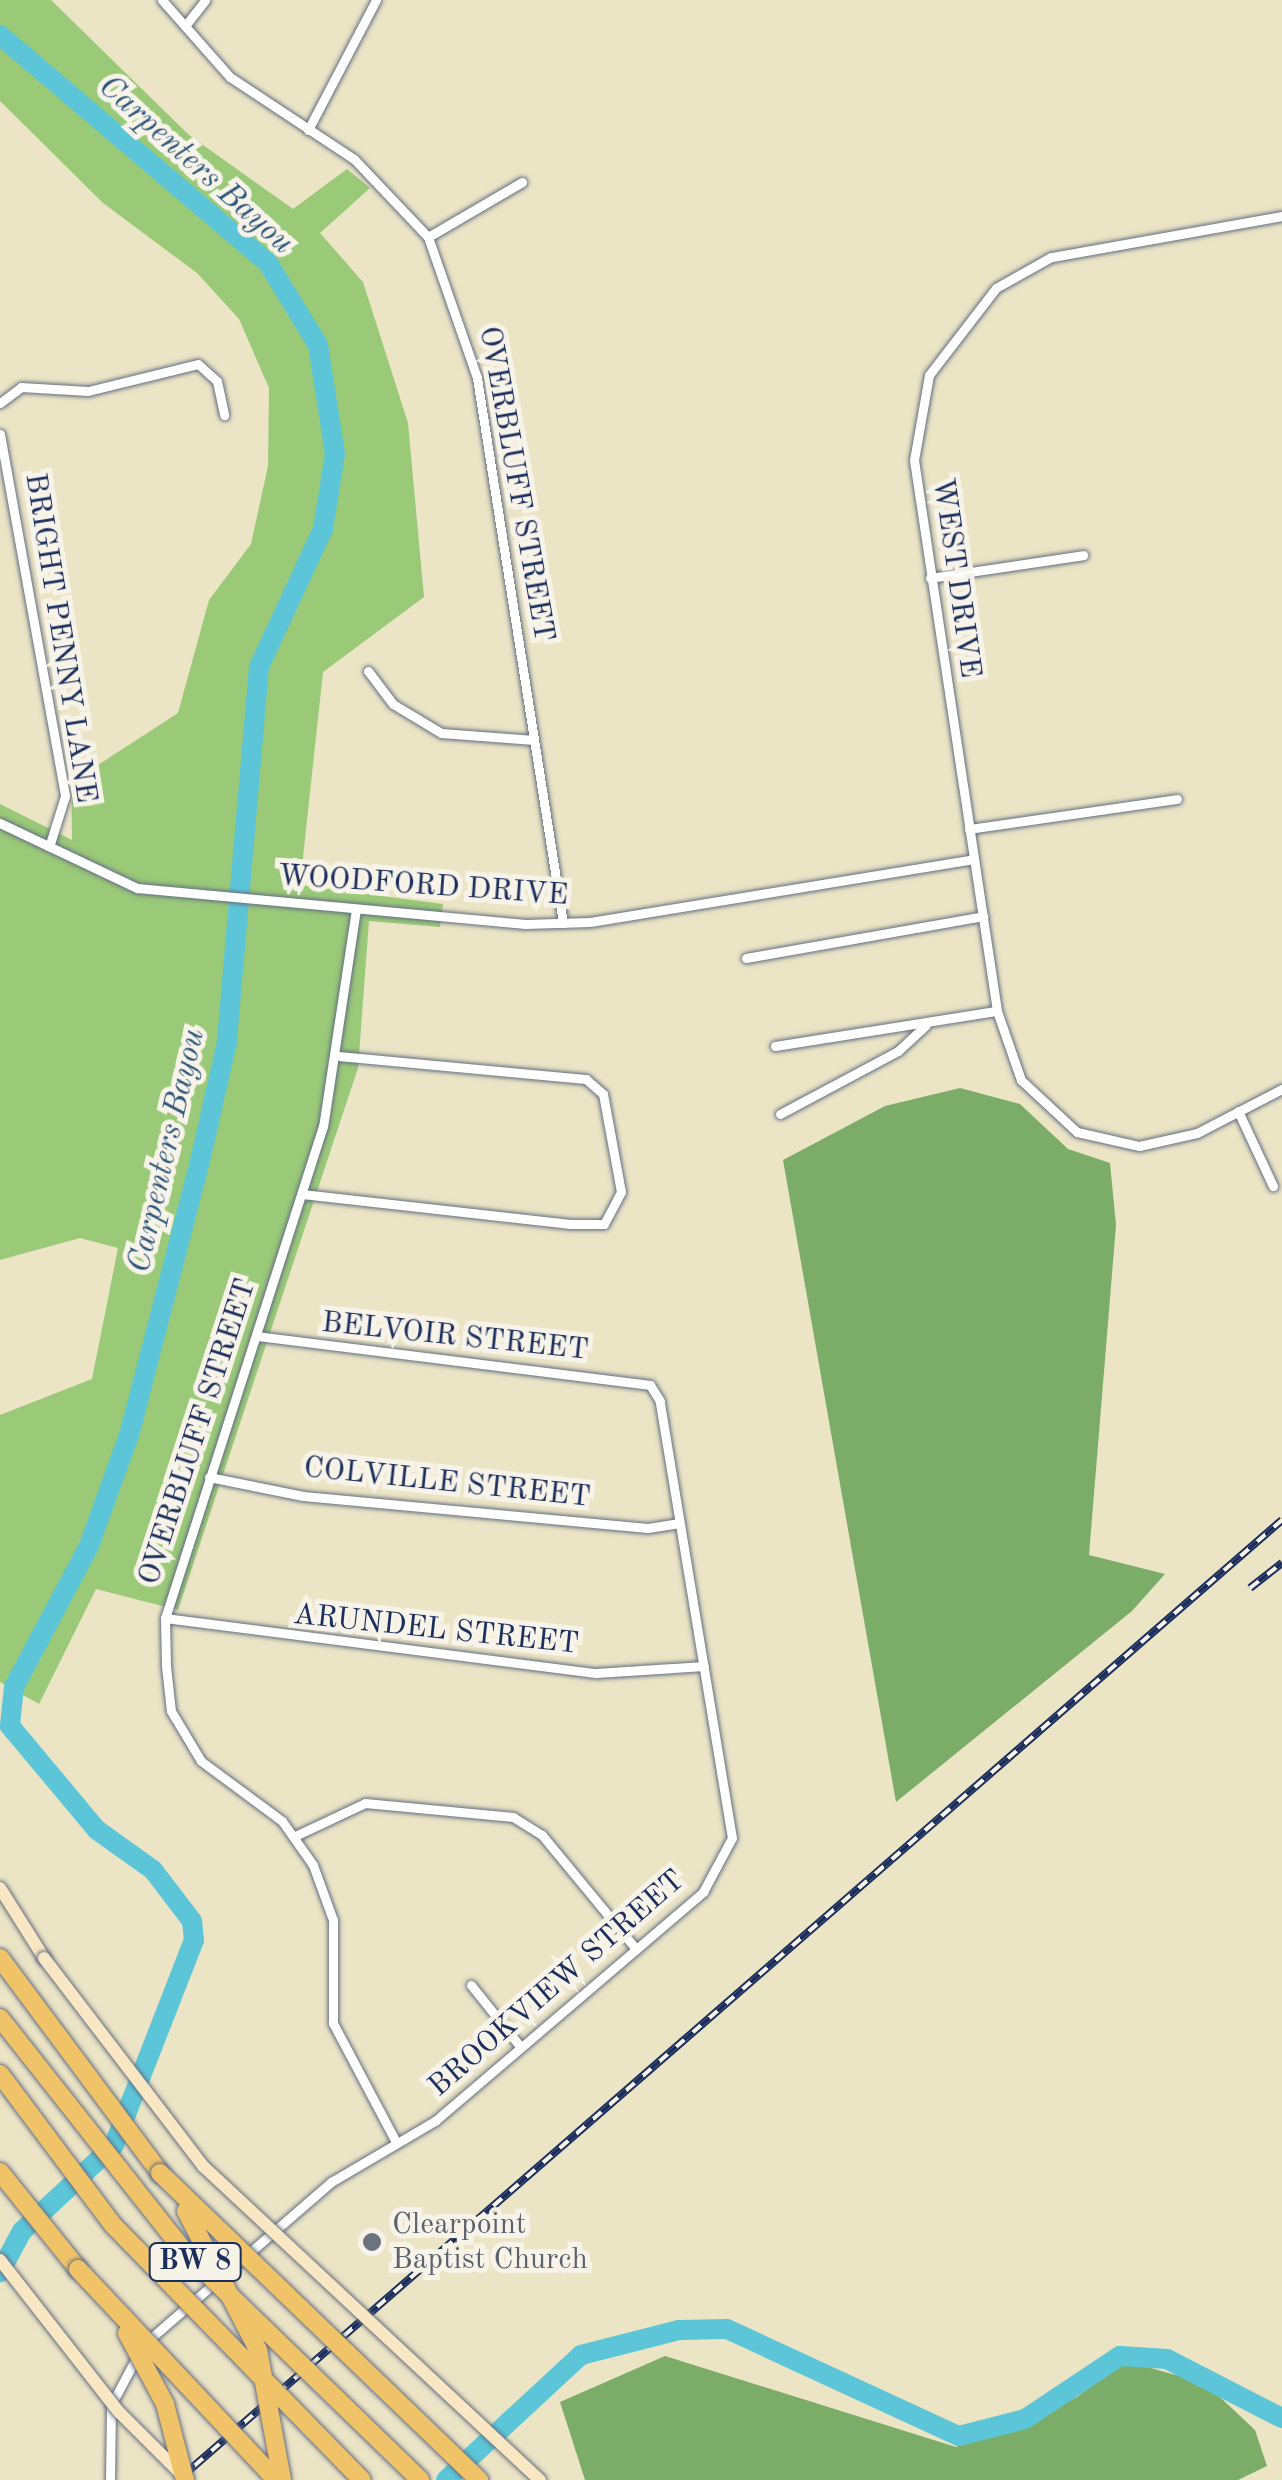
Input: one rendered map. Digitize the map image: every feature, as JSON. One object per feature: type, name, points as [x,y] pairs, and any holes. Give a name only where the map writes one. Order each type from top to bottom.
[{"type":"highway","points":[[0,1958],[160,2173],[250,2326],[279,2480]]},
{"type":"highway","name":"BW 8","points":[[0,2018],[163,2228],[420,2480]]},
{"type":"highway","name":"BW 8","points":[[0,2074],[113,2226],[362,2480]]},
{"type":"highway","points":[[0,2172],[78,2270],[151,2373],[186,2480]]},
{"type":"highway","points":[[160,2173],[479,2480]]},
{"type":"highway","points":[[78,2270],[279,2480]]},
{"type":"main road","name":"BW 8","points":[[0,1888],[44,1958],[204,2166],[540,2480]]},
{"type":"main road","points":[[0,2260],[118,2411],[186,2480]]},
{"type":"street","name":"OVERBLUFF STREET","points":[[162,0],[230,76],[371,172],[428,237],[477,378],[564,923]]},
{"type":"street","points":[[185,26],[204,0]]},
{"type":"street","points":[[308,130],[376,0]]},
{"type":"street","points":[[428,237],[522,182]]},
{"type":"street","name":"WEST DRIVE","points":[[1282,216],[1100,245],[1051,257],[996,288],[929,375],[914,460],[997,1011],[1021,1080],[1077,1132],[1148,1145],[1238,1112],[1282,1089]]},
{"type":"street","points":[[0,403],[21,387],[88,391],[198,364],[218,381],[224,414]]},
{"type":"street","name":"BRIGHT PENNY LANE","points":[[0,434],[64,796],[49,847]]},
{"type":"street","points":[[930,578],[1083,555]]},
{"type":"street","points":[[368,671],[393,704],[440,732],[534,740]]},
{"type":"street","points":[[969,829],[1177,799]]},
{"type":"street","name":"WOODFORD DRIVE","points":[[0,823],[137,888],[356,909],[564,923],[974,859]]},
{"type":"street","name":"OVERBLUFF STREET","points":[[356,909],[340,1056],[302,1194],[164,1618],[171,1711],[192,1750],[296,1836],[333,1920],[333,2023],[395,2140]]},
{"type":"street","points":[[746,958],[982,916]]},
{"type":"street","points":[[776,1046],[997,1011]]},
{"type":"street","points":[[780,1114],[898,1050],[928,1023]]},
{"type":"street","points":[[302,1194],[570,1224],[614,1216],[620,1192],[596,1084],[340,1056]]},
{"type":"street","points":[[1238,1112],[1273,1186]]},
{"type":"street","name":"BELVOIR STREET","points":[[256,1336],[650,1385]]},
{"type":"street","name":"BROOKVIEW STREET","points":[[110,2480],[112,2405],[143,2344],[331,2182],[395,2140],[436,2121],[519,2045],[713,1882],[731,1850],[680,1523],[650,1385]]},
{"type":"street","name":"COLVILLE STREET","points":[[210,1477],[342,1500],[648,1528],[680,1523]]},
{"type":"street","name":"ARUNDEL STREET","points":[[164,1618],[596,1673],[704,1666]]},
{"type":"street","points":[[296,1836],[332,1813],[376,1802],[513,1817],[542,1835],[636,1949]]},
{"type":"street","points":[[471,1986],[519,2045]]},
{"type":"green space","points":[[0,0],[51,0],[189,135],[293,209],[347,169],[370,188],[320,233],[363,282],[408,423],[424,597],[323,672],[300,885],[443,904],[440,927],[369,921],[358,1068],[178,1610],[96,1589],[39,1704],[0,1682],[0,1415],[92,1379],[118,1248],[80,1238],[0,1260],[0,804],[72,840],[71,758],[98,765],[178,713],[209,600],[251,544],[268,466],[269,388],[239,319],[197,273],[103,203],[0,101]]},
{"type":"green space","points":[[960,1088],[1020,1104],[1068,1149],[1110,1163],[1116,1225],[1089,1555],[1165,1574],[1132,1611],[896,1802],[783,1160],[885,1106]]},
{"type":"green space","points":[[665,2356],[956,2447],[1077,2397],[1125,2361],[1205,2383],[1255,2430],[1267,2466],[1238,2480],[585,2480],[560,2402]]},
{"type":"waterway","name":"Carpenters Bayou","points":[[0,35],[268,263],[318,345],[335,454],[323,529],[259,667],[227,1042],[200,1161],[130,1432],[89,1546],[14,1687],[10,1726],[97,1830],[153,1870],[192,1921],[194,1940],[114,2145],[22,2231],[0,2272]]},
{"type":"waterway","name":"Carpenters Bayou","points":[[446,2480],[581,2355],[679,2330],[727,2329],[959,2436],[1025,2419],[1120,2356],[1167,2359],[1282,2418]]},
{"type":"railway","points":[[178,2480],[1282,1520]]},
{"type":"railway","points":[[1250,1588],[1282,1563]]},
{"type":"place","name":"Clearpoint Baptist Church","points":[[372,2242]]}]
